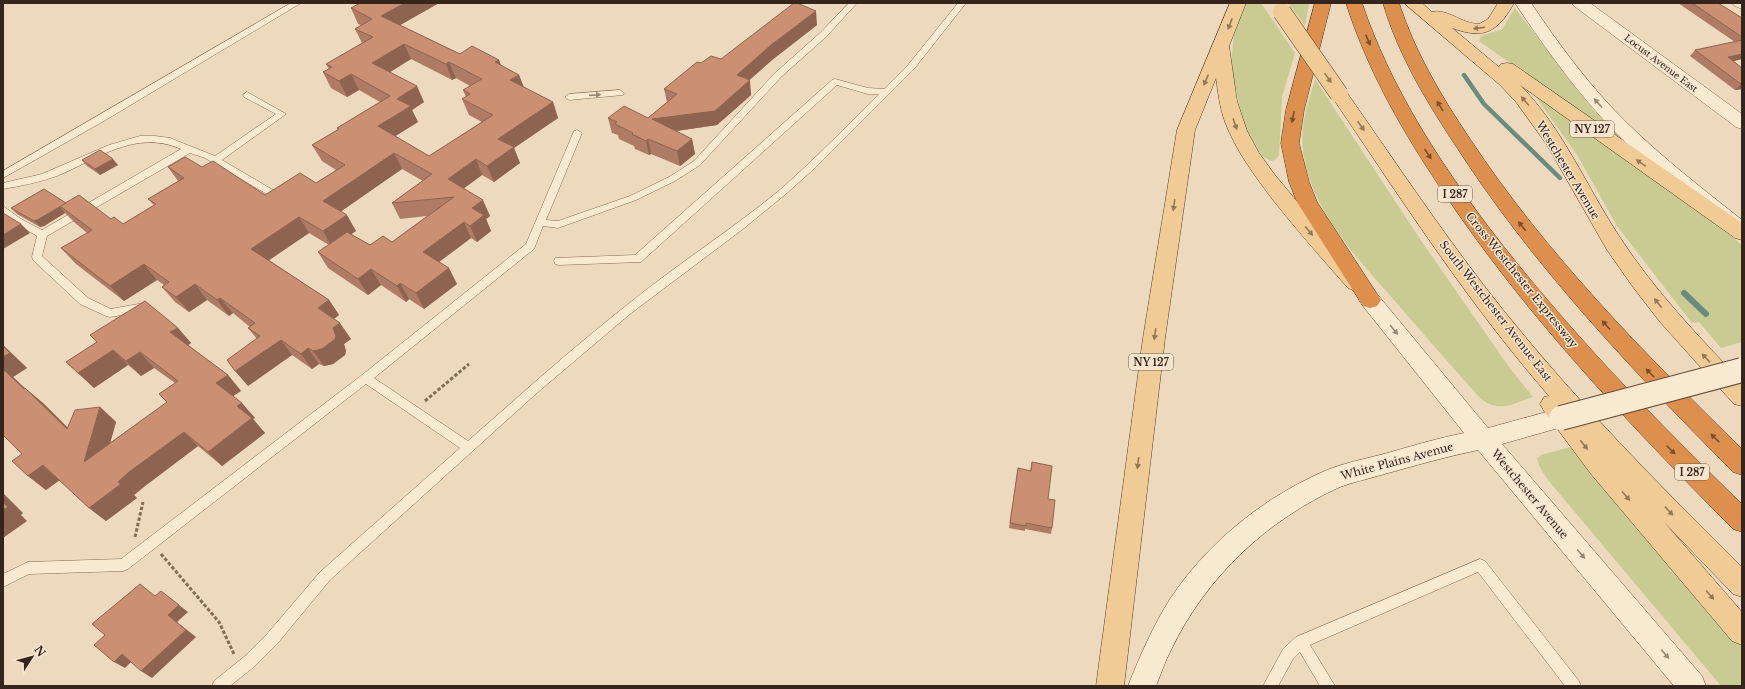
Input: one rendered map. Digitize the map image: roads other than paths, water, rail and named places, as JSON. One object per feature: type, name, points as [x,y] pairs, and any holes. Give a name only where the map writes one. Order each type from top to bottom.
[{"type":"highway","points":[[1323,3],[1294,110],[1290,143],[1299,182],[1307,202],[1370,300]]},
{"type":"highway","name":"Cross Westchester Expressway","points":[[1354,3],[1369,42],[1397,101],[1417,138],[1471,218],[1545,312],[1589,363],[1644,422],[1742,521]]},
{"type":"highway","points":[[1391,3],[1404,38],[1440,108],[1513,215],[1548,258],[1633,354],[1742,465]]},
{"type":"highway","points":[[1403,3],[1411,29],[1419,69]]},
{"type":"main road","name":"NY 127","points":[[1110,686],[1154,338],[1181,155],[1186,130],[1238,3]]},
{"type":"main road","points":[[1412,3],[1439,21],[1463,27],[1480,29],[1492,24],[1506,3]]},
{"type":"main road","points":[[1416,3],[1439,21]]},
{"type":"main road","points":[[1523,3],[1569,69],[1606,112],[1642,147],[1742,232]]},
{"type":"main road","name":"Locust Avenue East","points":[[1580,3],[1742,123]]},
{"type":"main road","name":"South Westchester Avenue East","points":[[1279,7],[1462,271],[1536,365],[1603,442],[1742,585]]},
{"type":"main road","name":"NY 127","points":[[1439,21],[1742,232]]},
{"type":"main road","name":"Westchester Avenue","points":[[1439,21],[1498,74],[1529,106],[1555,145],[1585,199],[1626,263],[1683,333],[1742,397]]},
{"type":"main road","points":[[1222,44],[1226,92],[1238,131],[1249,152],[1263,174],[1296,216],[1370,300]]},
{"type":"main road","points":[[1462,271],[1526,370],[1591,455],[1742,632]]},
{"type":"main road","name":"Westchester Avenue","points":[[1370,300],[1483,439],[1692,686]]},
{"type":"main road","name":"White Plains Avenue","points":[[1142,686],[1161,641],[1180,608],[1197,584],[1217,560],[1250,529],[1278,508],[1335,478],[1443,447],[1519,430],[1742,370]]},
{"type":"lane","points":[[3,175],[101,119],[296,3]]},
{"type":"lane","points":[[540,222],[558,225],[633,198],[672,179],[698,163],[778,74],[823,35],[853,3]]},
{"type":"lane","points":[[219,686],[272,639],[325,576],[534,389],[615,320],[784,191],[813,165],[911,67],[962,3]]},
{"type":"lane","points":[[559,261],[637,259],[835,82],[868,91],[887,92]]},
{"type":"lane","points":[[569,97],[620,93]]},
{"type":"lane","points":[[215,160],[282,114],[247,95]]},
{"type":"lane","points":[[3,581],[28,568],[123,565],[366,378],[530,246],[578,133]]},
{"type":"lane","points":[[3,186],[30,181],[59,171],[110,146],[136,140],[150,139],[170,141],[215,160],[274,195]]},
{"type":"lane","points":[[148,306],[110,313],[84,301],[37,257],[42,234],[190,149]]},
{"type":"lane","points":[[3,210],[18,221],[42,234]]},
{"type":"lane","points":[[366,378],[468,448]]},
{"type":"lane","points":[[1270,686],[1288,654],[1301,642],[1480,565],[1574,686]]},
{"type":"lane","points":[[1301,642],[1328,686]]},
{"type":"waterway","points":[[1464,75],[1484,104],[1560,178]]},
{"type":"waterway","points":[[1686,294],[1684,293],[1706,314]]}]
